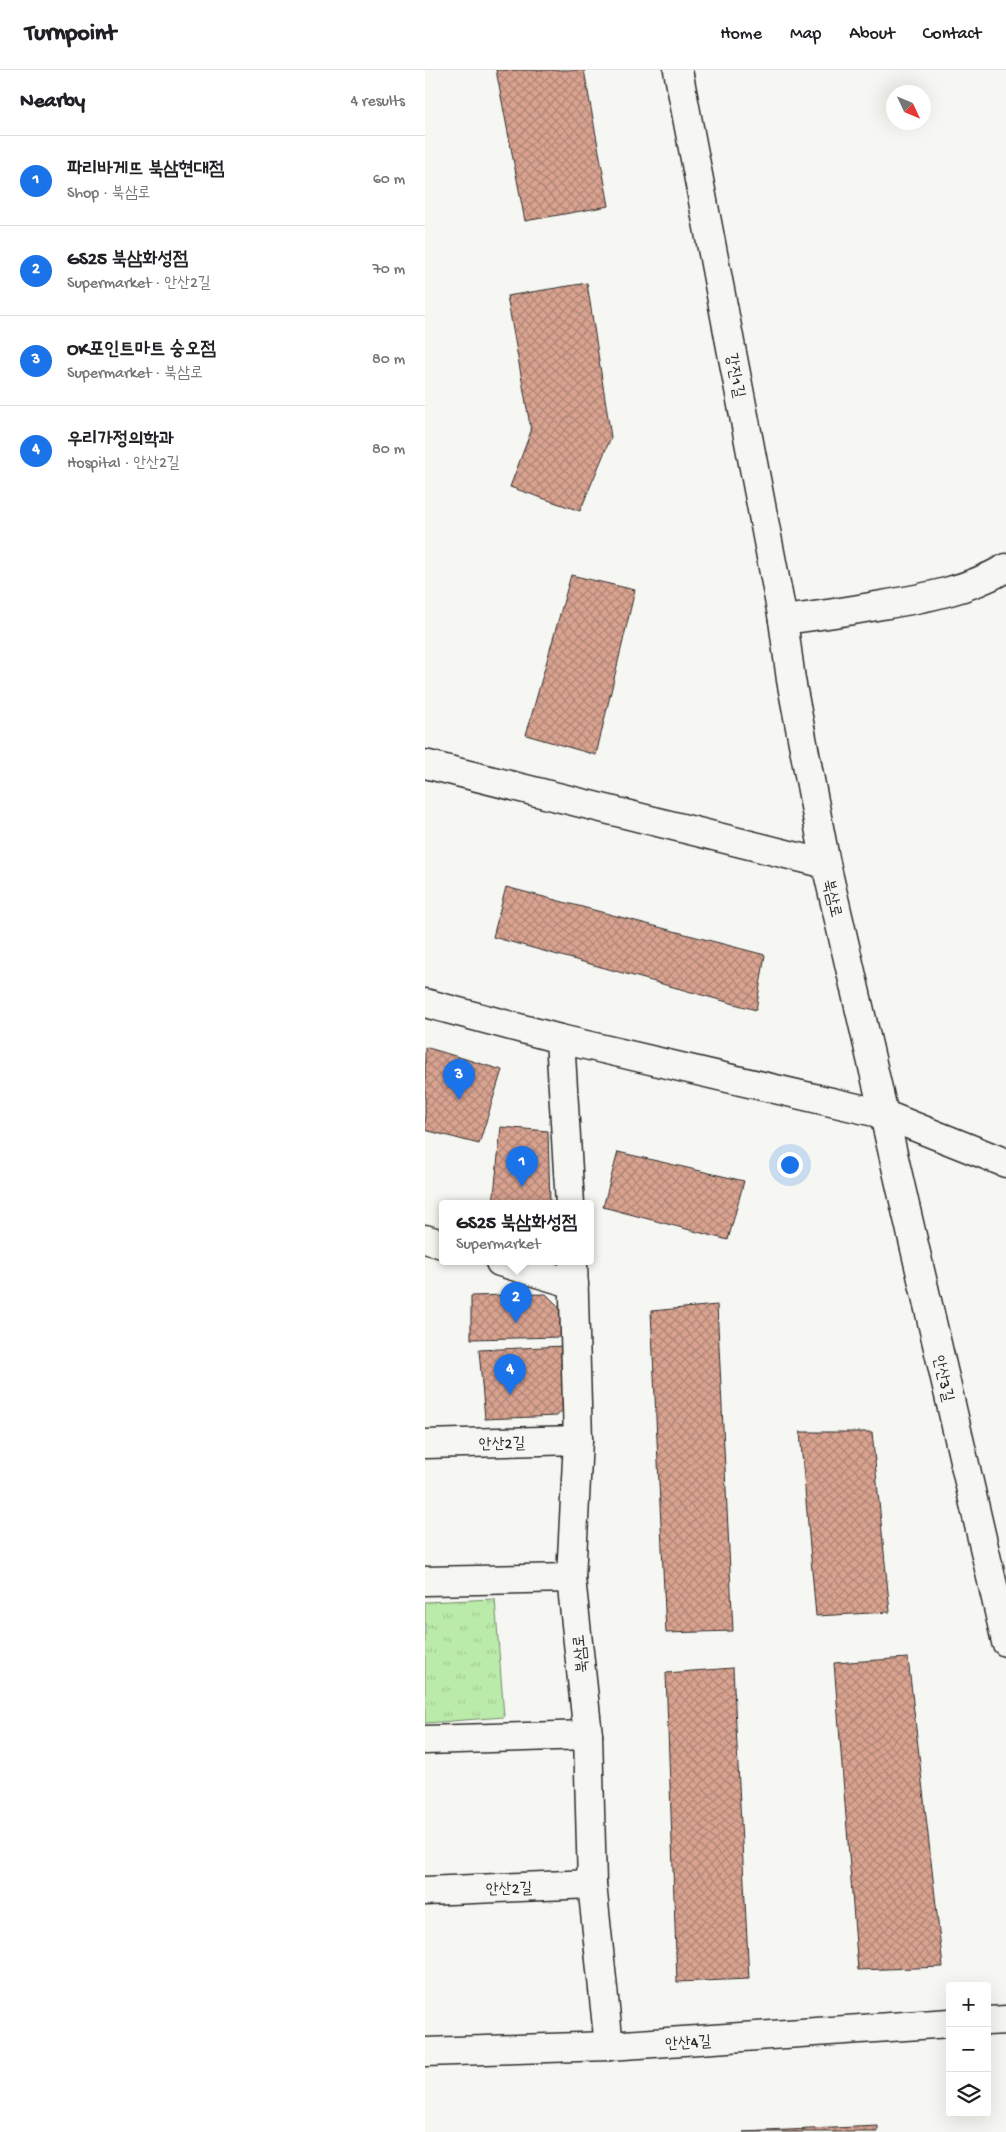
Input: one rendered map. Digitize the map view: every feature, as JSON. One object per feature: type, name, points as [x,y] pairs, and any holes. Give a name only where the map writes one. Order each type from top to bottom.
[{"type":"street","name":"강진1길","points":[[678,70],[783,620],[791,680]]},
{"type":"street","points":[[783,620],[828,615],[935,596],[985,580],[1006,568]]},
{"type":"street","name":"북삼로","points":[[791,680],[826,864],[883,1114]]},
{"type":"street","points":[[425,764],[826,864]]},
{"type":"street","points":[[425,1003],[560,1039],[883,1114],[1006,1163]]},
{"type":"street","points":[[560,1039],[569,1200]]},
{"type":"street","name":"안산3길","points":[[883,1114],[1006,1642]]},
{"type":"street","points":[[425,1239],[439,1243]]},
{"type":"street","points":[[520,1265],[573,1273]]},
{"type":"street","name":"북삼로","points":[[573,1273],[578,1440],[571,1578],[588,1735],[593,1884],[609,2046]]},
{"type":"street","name":"안산2길","points":[[425,1444],[578,1440]]},
{"type":"street","points":[[425,1581],[571,1578]]},
{"type":"street","points":[[425,1740],[588,1735]]},
{"type":"street","name":"안산2길","points":[[425,1891],[593,1884]]},
{"type":"street","points":[[991,2021],[1006,2020]]},
{"type":"street","name":"안산4길","points":[[425,2052],[609,2046],[946,2023]]},
{"type":"green space","points":[[495,1599],[504,1717],[425,1723],[425,1602]]},
{"type":"building","points":[[496,70],[584,70],[609,206],[525,221]]},
{"type":"building","points":[[587,283],[611,437],[580,511],[510,487],[531,431],[507,296]]},
{"type":"building","points":[[571,575],[635,590],[596,755],[526,735]]},
{"type":"building","points":[[506,887],[765,955],[756,1010],[493,937]]},
{"type":"building","points":[[425,1047],[502,1070],[479,1144],[425,1130]]},
{"type":"building","points":[[501,1127],[548,1131],[550,1200],[493,1200]]},
{"type":"building","points":[[618,1152],[744,1181],[728,1240],[603,1207]]},
{"type":"building","points":[[546,1294],[560,1308],[561,1337],[471,1339],[471,1296]]},
{"type":"building","points":[[717,1305],[733,1631],[666,1633],[651,1311]]},
{"type":"building","points":[[564,1346],[569,1402],[557,1416],[485,1419],[479,1350]]},
{"type":"building","points":[[800,1432],[872,1432],[890,1612],[816,1616]]},
{"type":"building","points":[[908,1658],[943,1967],[858,1970],[834,1663]]},
{"type":"building","points":[[733,1668],[749,1979],[677,1982],[666,1673]]},
{"type":"building","points":[[878,2126],[878,2132],[743,2132]]},
{"type":"place","name":"OK포인트마트 숭오점","points":[[459,1100]]},
{"type":"place","name":"파리바게뜨 북삼현대점","points":[[522,1187]]},
{"type":"place","name":"GS25 북삼화성점","points":[[516,1323]]},
{"type":"place","name":"우리가정의학과","points":[[510,1395]]}]
